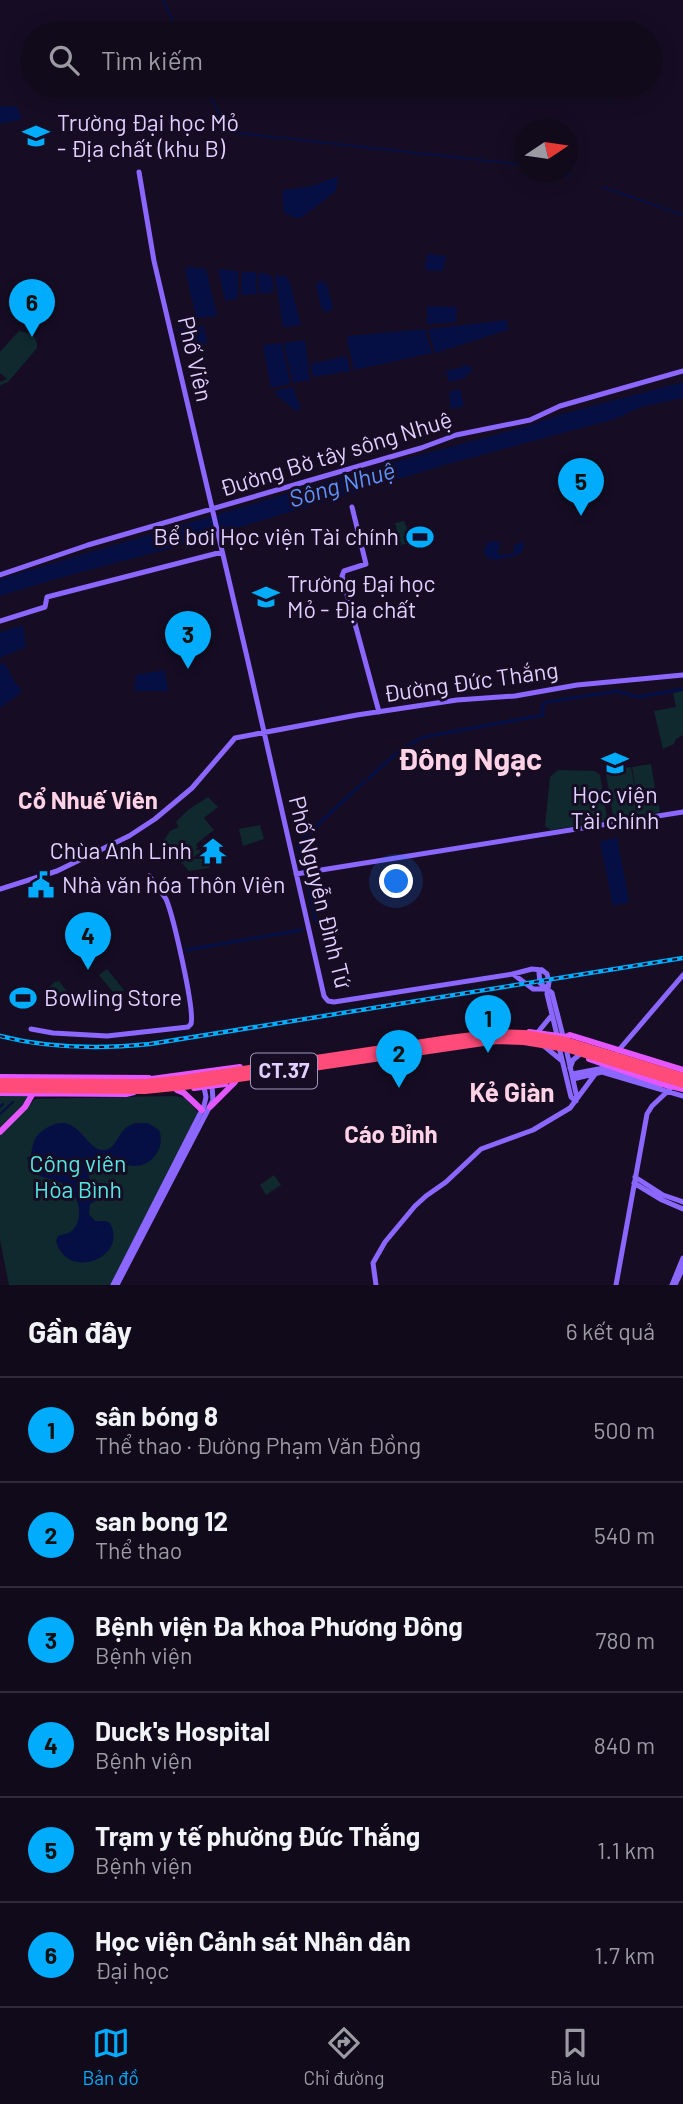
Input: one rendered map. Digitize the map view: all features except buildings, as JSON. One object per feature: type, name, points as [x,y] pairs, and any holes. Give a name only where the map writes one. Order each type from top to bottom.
[{"type":"highway","name":"CT.37","points":[[0,1080],[145,1083],[472,1036],[511,1033],[566,1041],[683,1074]]},
{"type":"highway","points":[[542,1038],[582,1043],[683,1074]]},
{"type":"highway","name":"CT.37","points":[[0,1090],[145,1090],[497,1040],[524,1041],[564,1048],[683,1089]]},
{"type":"highway","points":[[564,1048],[683,1089]]},
{"type":"main road","points":[[0,1080],[145,1080],[498,1030],[520,1031],[542,1038],[579,1055],[683,1089]]},
{"type":"main road","points":[[0,1090],[177,1090],[495,1042],[570,1035],[683,1074]]},
{"type":"main road","points":[[562,1036],[564,1048]]},
{"type":"main road","points":[[562,1036],[568,1041],[683,1074]]},
{"type":"main road","points":[[206,1072],[208,1087]]},
{"type":"main road","points":[[210,1107],[235,1082]]},
{"type":"main road","points":[[0,1090],[33,1093],[131,1092]]},
{"type":"main road","points":[[177,1090],[202,1110]]},
{"type":"main road","points":[[0,1132],[25,1107],[33,1093]]},
{"type":"street","name":"Phố Viên","points":[[139,172],[154,261],[264,732]]},
{"type":"street","name":"Đường Bờ tây sông Nhuệ","points":[[0,575],[88,545],[212,512],[456,435],[530,420],[560,406],[683,372]]},
{"type":"street","points":[[352,507],[366,564],[344,571],[342,576],[379,712]]},
{"type":"street","points":[[0,621],[45,607],[47,597],[222,552]]},
{"type":"street","name":"Đường Đức Thắng","points":[[0,890],[57,871],[129,836],[155,819],[192,788],[235,738],[457,700],[514,696],[577,685],[683,675]]},
{"type":"street","name":"Phố Nguyễn Đình Tứ","points":[[264,732],[303,875],[324,996],[330,1003],[542,970],[539,973],[540,983],[548,989]]},
{"type":"street","points":[[303,875],[683,813]]},
{"type":"street","points":[[31,1029],[53,1033],[123,1036],[188,1027],[191,1024],[193,1014],[189,993],[167,902],[149,876]]},
{"type":"street","points":[[513,974],[533,989],[548,989],[552,993],[556,1021]]},
{"type":"street","points":[[618,1051],[683,975]]},
{"type":"street","points":[[548,989],[552,1015],[562,1036]]},
{"type":"street","points":[[552,1015],[542,1038],[570,1072]]},
{"type":"street","points":[[546,1024],[556,1021]]},
{"type":"street","points":[[562,1061],[564,1048]]},
{"type":"street","points":[[564,1048],[578,1095],[576,1101]]},
{"type":"street","points":[[576,1101],[571,1097],[570,1072],[573,1060],[579,1055]]},
{"type":"street","points":[[570,1072],[604,1069],[668,1091]]},
{"type":"street","points":[[570,1072],[608,1073],[668,1091],[683,1089]]},
{"type":"street","points":[[376,1285],[373,1263],[385,1242],[420,1201],[446,1182],[481,1149],[533,1130],[570,1108],[596,1073]]},
{"type":"street","points":[[150,1216],[210,1107],[213,1100],[208,1087]]},
{"type":"street","points":[[115,1285],[202,1110],[208,1087]]},
{"type":"street","points":[[616,1285],[647,1114],[668,1091]]},
{"type":"street","points":[[634,1180],[683,1202]]},
{"type":"street","points":[[634,1180],[662,1200],[683,1209]]},
{"type":"street","points":[[673,1285],[683,1258]]},
{"type":"street","points":[[673,1285],[683,1268]]},
{"type":"green space","points":[[19,331],[34,337],[37,348],[8,382],[0,385],[0,382],[7,379],[0,373],[0,352]]},
{"type":"green space","points":[[404,521],[412,542],[401,545],[395,523]]},
{"type":"green space","points":[[683,691],[683,735],[676,739],[674,744],[663,749],[654,711],[676,707],[673,693]]},
{"type":"green space","points":[[651,764],[655,788],[636,791],[632,767]]},
{"type":"green space","points":[[631,767],[637,799],[657,796],[660,812],[617,819],[613,816],[606,774],[608,770]]},
{"type":"green space","points":[[558,770],[595,771],[600,775],[607,818],[603,822],[551,830],[545,826],[550,777]]},
{"type":"green space","points":[[208,797],[218,807],[204,818],[214,830],[196,844],[210,868],[189,871],[162,844],[170,831],[179,827],[176,822]]},
{"type":"green space","points":[[260,825],[264,839],[243,846],[239,829]]},
{"type":"green space","points":[[107,969],[124,990],[117,997],[99,975]]},
{"type":"green space","points":[[59,981],[69,994],[54,1005],[44,992]]},
{"type":"green space","points":[[0,1094],[28,1097],[24,1105],[0,1128]]},
{"type":"green space","name":"Công viên Hòa Bình","points":[[185,1098],[198,1112],[111,1285],[9,1285],[0,1240],[0,1136],[35,1099]]},
{"type":"green space","points":[[274,1175],[281,1185],[266,1195],[260,1185]]},
{"type":"water","points":[[0,106],[17,107],[22,119],[0,124]]},
{"type":"water","points":[[338,176],[336,191],[301,218],[284,213],[284,190],[313,186]]},
{"type":"water","points":[[427,254],[446,256],[443,271],[425,270]]},
{"type":"water","points":[[185,269],[206,269],[217,316],[196,318]]},
{"type":"water","points":[[218,269],[238,271],[238,298],[226,301]]},
{"type":"water","points":[[242,272],[256,272],[257,294],[243,295]]},
{"type":"water","points":[[264,273],[271,277],[274,291],[260,294],[258,274]]},
{"type":"water","points":[[275,275],[288,277],[301,325],[283,327]]},
{"type":"water","points":[[322,281],[326,284],[333,306],[326,312],[322,310],[316,286]]},
{"type":"water","points":[[427,306],[457,307],[456,322],[427,324]]},
{"type":"water","points":[[507,320],[508,330],[435,353],[428,329]]},
{"type":"water","points":[[204,326],[207,343],[186,346],[179,329]]},
{"type":"water","points":[[425,329],[432,353],[354,370],[348,336]]},
{"type":"water","points":[[305,340],[310,380],[293,383],[284,343]]},
{"type":"water","points":[[282,343],[290,384],[271,388],[263,345]]},
{"type":"water","points":[[347,356],[350,371],[313,377],[311,364]]},
{"type":"water","points":[[470,365],[472,373],[465,375],[466,378],[449,382],[446,371]]},
{"type":"water","name":"Sông Nhuệ","points":[[683,382],[683,398],[641,407],[615,419],[448,464],[171,548],[0,596],[0,579],[387,464]]},
{"type":"water","points":[[293,387],[301,410],[296,411],[275,391]]},
{"type":"water","points":[[460,389],[464,406],[451,409],[449,392]]},
{"type":"water","name":"Bể bơi Học viện Tài chính","points":[[425,528],[429,541],[415,545],[411,532]]},
{"type":"water","points":[[489,541],[499,542],[498,553],[502,555],[515,553],[513,546],[524,541],[524,548],[519,555],[489,560],[483,551]]},
{"type":"water","points":[[23,625],[26,647],[0,658],[0,632]]},
{"type":"water","points":[[3,663],[22,692],[0,708],[0,664]]},
{"type":"water","points":[[165,670],[168,691],[134,691],[136,675]]},
{"type":"water","points":[[617,837],[629,902],[613,906],[600,842]]},
{"type":"water","points":[[66,1123],[80,1132],[92,1145],[105,1150],[113,1145],[125,1128],[137,1123],[148,1123],[159,1130],[161,1137],[158,1151],[148,1162],[135,1166],[124,1164],[108,1155],[93,1158],[89,1171],[90,1179],[99,1199],[90,1204],[89,1214],[95,1221],[110,1223],[114,1236],[104,1255],[83,1263],[72,1260],[62,1253],[56,1241],[58,1236],[71,1231],[77,1224],[78,1206],[70,1189],[65,1185],[31,1169],[27,1157],[31,1157],[34,1141],[45,1129]]},
{"type":"waterway","points":[[163,0],[173,21]]},
{"type":"waterway","points":[[211,98],[224,123],[238,133],[515,164]]},
{"type":"waterway","points":[[603,187],[683,215]]},
{"type":"waterway","points":[[369,778],[401,750],[424,737],[543,715],[542,705],[547,702],[617,691],[638,697],[683,689]]},
{"type":"waterway","points":[[316,922],[298,843],[365,781]]},
{"type":"waterway","points":[[186,950],[302,930]]},
{"type":"waterway","points":[[0,1114],[13,1102]]},
{"type":"waterway","points":[[0,1107],[3,1104]]},
{"type":"railway","points":[[0,1036],[75,1047],[150,1044],[683,958]]},
{"type":"place","name":"Trường Đại học Mỏ - Địa chất (khu B)","points":[[36,136]]},
{"type":"place","name":"Học viện Cảnh sát Nhân dân","points":[[32,337]]},
{"type":"place","name":"Trạm y tế phường Đức Thắng","points":[[581,516]]},
{"type":"place","name":"Bể bơi Học viện Tài chính","points":[[420,537]]},
{"type":"place","name":"Trường Đại học Mỏ - Địa chất","points":[[266,597]]},
{"type":"place","name":"Bệnh viện Đa khoa Phương Đông","points":[[188,669]]},
{"type":"place","name":"Học viện Tài chính","points":[[615,763]]},
{"type":"place","name":"Chùa Anh Linh","points":[[213,851]]},
{"type":"place","name":"Nhà văn hóa Thôn Viên","points":[[41,885]]},
{"type":"place","name":"Duck's Hospital","points":[[88,970]]},
{"type":"place","name":"Bowling Store","points":[[23,998]]},
{"type":"place","name":"sân bóng 8","points":[[488,1053]]},
{"type":"place","name":"san bong 12","points":[[399,1088]]},
{"type":"district","name":"Đông Ngạc","points":[[470,760]]},
{"type":"district","name":"Cổ Nhuế Viên","points":[[88,801]]},
{"type":"district","name":"Kẻ Giàn","points":[[512,1093]]},
{"type":"district","name":"Cáo Đỉnh","points":[[391,1135]]}]
